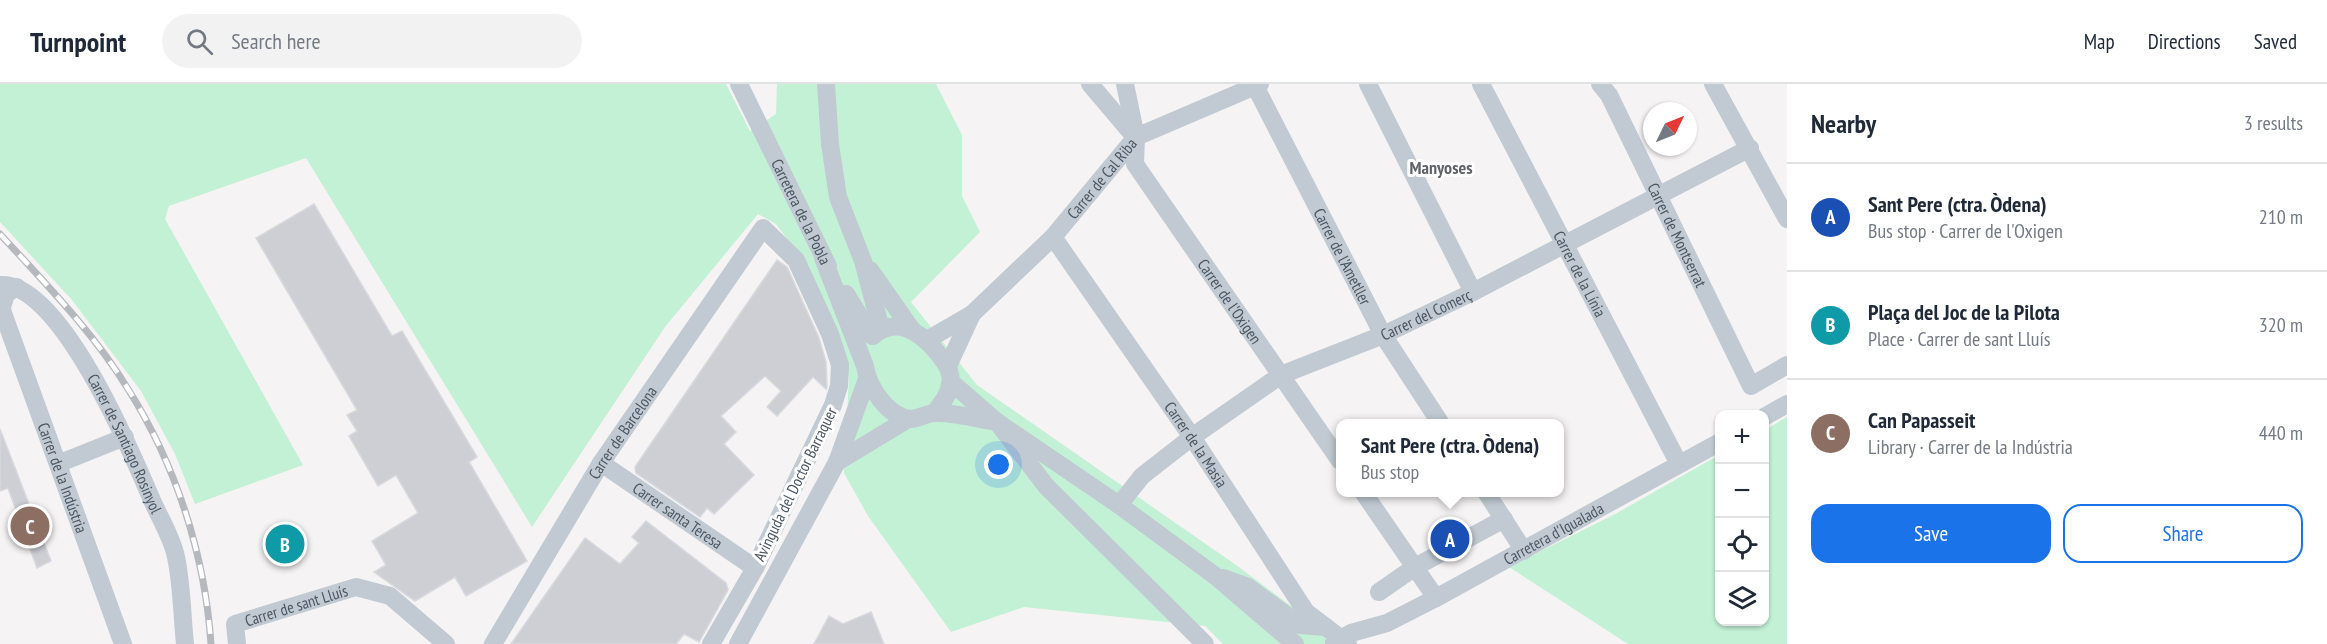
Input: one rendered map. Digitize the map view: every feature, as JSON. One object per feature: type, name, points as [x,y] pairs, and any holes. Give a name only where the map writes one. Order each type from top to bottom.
[{"type":"street","name":"Carretera de la Pobla","points":[[739,84],[823,258],[876,333]]},
{"type":"street","points":[[826,84],[830,144],[838,197],[863,261],[876,333]]},
{"type":"street","points":[[1090,84],[1136,137]]},
{"type":"street","name":"Carrer de l'Oxigen","points":[[1125,84],[1136,137],[1134,164],[1336,454]]},
{"type":"street","points":[[1368,84],[1473,291]]},
{"type":"street","name":"Carrer de la Línia","points":[[1481,84],[1679,464]]},
{"type":"street","name":"Carrer de Montserrat","points":[[1600,84],[1609,95],[1751,386],[1787,365]]},
{"type":"street","points":[[1713,84],[1784,208]]},
{"type":"street","name":"Carrer de Cal Riba","points":[[920,335],[972,314],[1053,237],[1136,137],[1256,85]]},
{"type":"street","name":"Carrer de l'Ametller","points":[[1256,85],[1383,334],[1438,419]]},
{"type":"street","name":"Carrer del Comerç","points":[[1119,505],[1142,476],[1192,437],[1281,375],[1383,334],[1473,291],[1750,148]]},
{"type":"street","name":"Carrer de Barcelona","points":[[494,644],[601,463],[763,228]]},
{"type":"street","name":"Avinguda del Doctor Barraquer","points":[[711,644],[754,568],[833,405],[839,386],[840,365],[831,334],[796,260],[763,228]]},
{"type":"street","name":"Carrer de la Masia","points":[[1053,237],[1192,437],[1306,612],[1343,638]]},
{"type":"street","points":[[823,258],[866,372],[882,402],[895,413],[908,418],[919,418],[935,412],[998,422],[1119,505],[1214,575],[1295,644]]},
{"type":"street","points":[[863,261],[950,374],[998,422],[1046,486],[1205,644]]},
{"type":"street","name":"Carrer de la Indústria","points":[[8,286],[2,312],[60,463],[123,644]]},
{"type":"street","name":"Carrer de Santiago Rosinyol","points":[[8,286],[39,303],[73,342],[125,438],[176,556],[185,644]]},
{"type":"street","name":"Carrer de Cal Riba","points":[[950,374],[972,314]]},
{"type":"street","points":[[738,644],[837,462],[866,372],[866,349],[876,333],[897,326],[920,335]]},
{"type":"street","points":[[935,412],[946,398],[950,374]]},
{"type":"street","points":[[1769,414],[1787,404]]},
{"type":"street","points":[[837,462],[908,418]]},
{"type":"street","points":[[60,463],[125,438]]},
{"type":"street","name":"Carretera d'Igualada","points":[[1214,575],[1248,587],[1300,625],[1343,638],[1387,623],[1436,598],[1715,444]]},
{"type":"street","name":"Carrer santa Teresa","points":[[601,463],[754,568]]},
{"type":"street","points":[[800,474],[821,489]]},
{"type":"street","points":[[1366,497],[1436,598]]},
{"type":"street","points":[[1489,497],[1524,551]]},
{"type":"street","points":[[1379,592],[1415,567],[1504,519]]},
{"type":"street","name":"Carrer de sant Lluís","points":[[237,644],[235,624],[356,587],[390,596],[446,644]]},
{"type":"green space","points":[[0,84],[726,84],[750,131],[776,114],[777,84],[936,84],[962,135],[962,196],[980,232],[911,302],[977,385],[1236,565],[1295,609],[1331,644],[1223,644],[1205,626],[1024,607],[951,632],[868,516],[844,473],[849,377],[802,259],[776,224],[758,214],[665,327],[532,527],[306,158],[169,206],[165,219],[303,465],[195,504],[175,454],[141,391],[72,300],[0,222]]},
{"type":"green space","points":[[1787,417],[1787,644],[1628,644],[1509,567],[1617,513],[1715,457],[1715,626],[1769,626],[1769,428]]},
{"type":"building","points":[[314,204],[392,336],[402,331],[477,457],[469,462],[527,561],[466,596],[455,577],[415,601],[374,572],[386,565],[372,541],[418,513],[396,475],[378,486],[349,436],[357,431],[347,415],[357,410],[256,238]]},
{"type":"building","points":[[777,260],[787,267],[819,338],[826,362],[827,387],[826,389],[813,377],[777,416],[767,407],[781,391],[765,376],[721,416],[736,432],[724,444],[754,475],[714,514],[707,508],[700,517],[636,473],[635,467]]},
{"type":"building","points":[[0,429],[51,561],[37,568],[8,488],[0,491]]},
{"type":"building","points":[[646,521],[726,583],[728,590],[699,642],[684,634],[676,644],[511,644],[585,538],[620,564],[639,543],[632,537]]},
{"type":"building","points":[[871,612],[884,644],[814,644],[829,616],[843,624]]},
{"type":"railway","points":[[0,234],[100,348],[145,418],[174,480],[195,544],[208,611],[211,644]]},
{"type":"place","name":"Can Papasseit","points":[[30,526]]},
{"type":"place","name":"Sant Pere (ctra. Òdena)","points":[[1450,539]]},
{"type":"place","name":"Plaça del Joc de la Pilota","points":[[285,544]]},
{"type":"district","name":"Manyoses","points":[[1441,168]]}]
